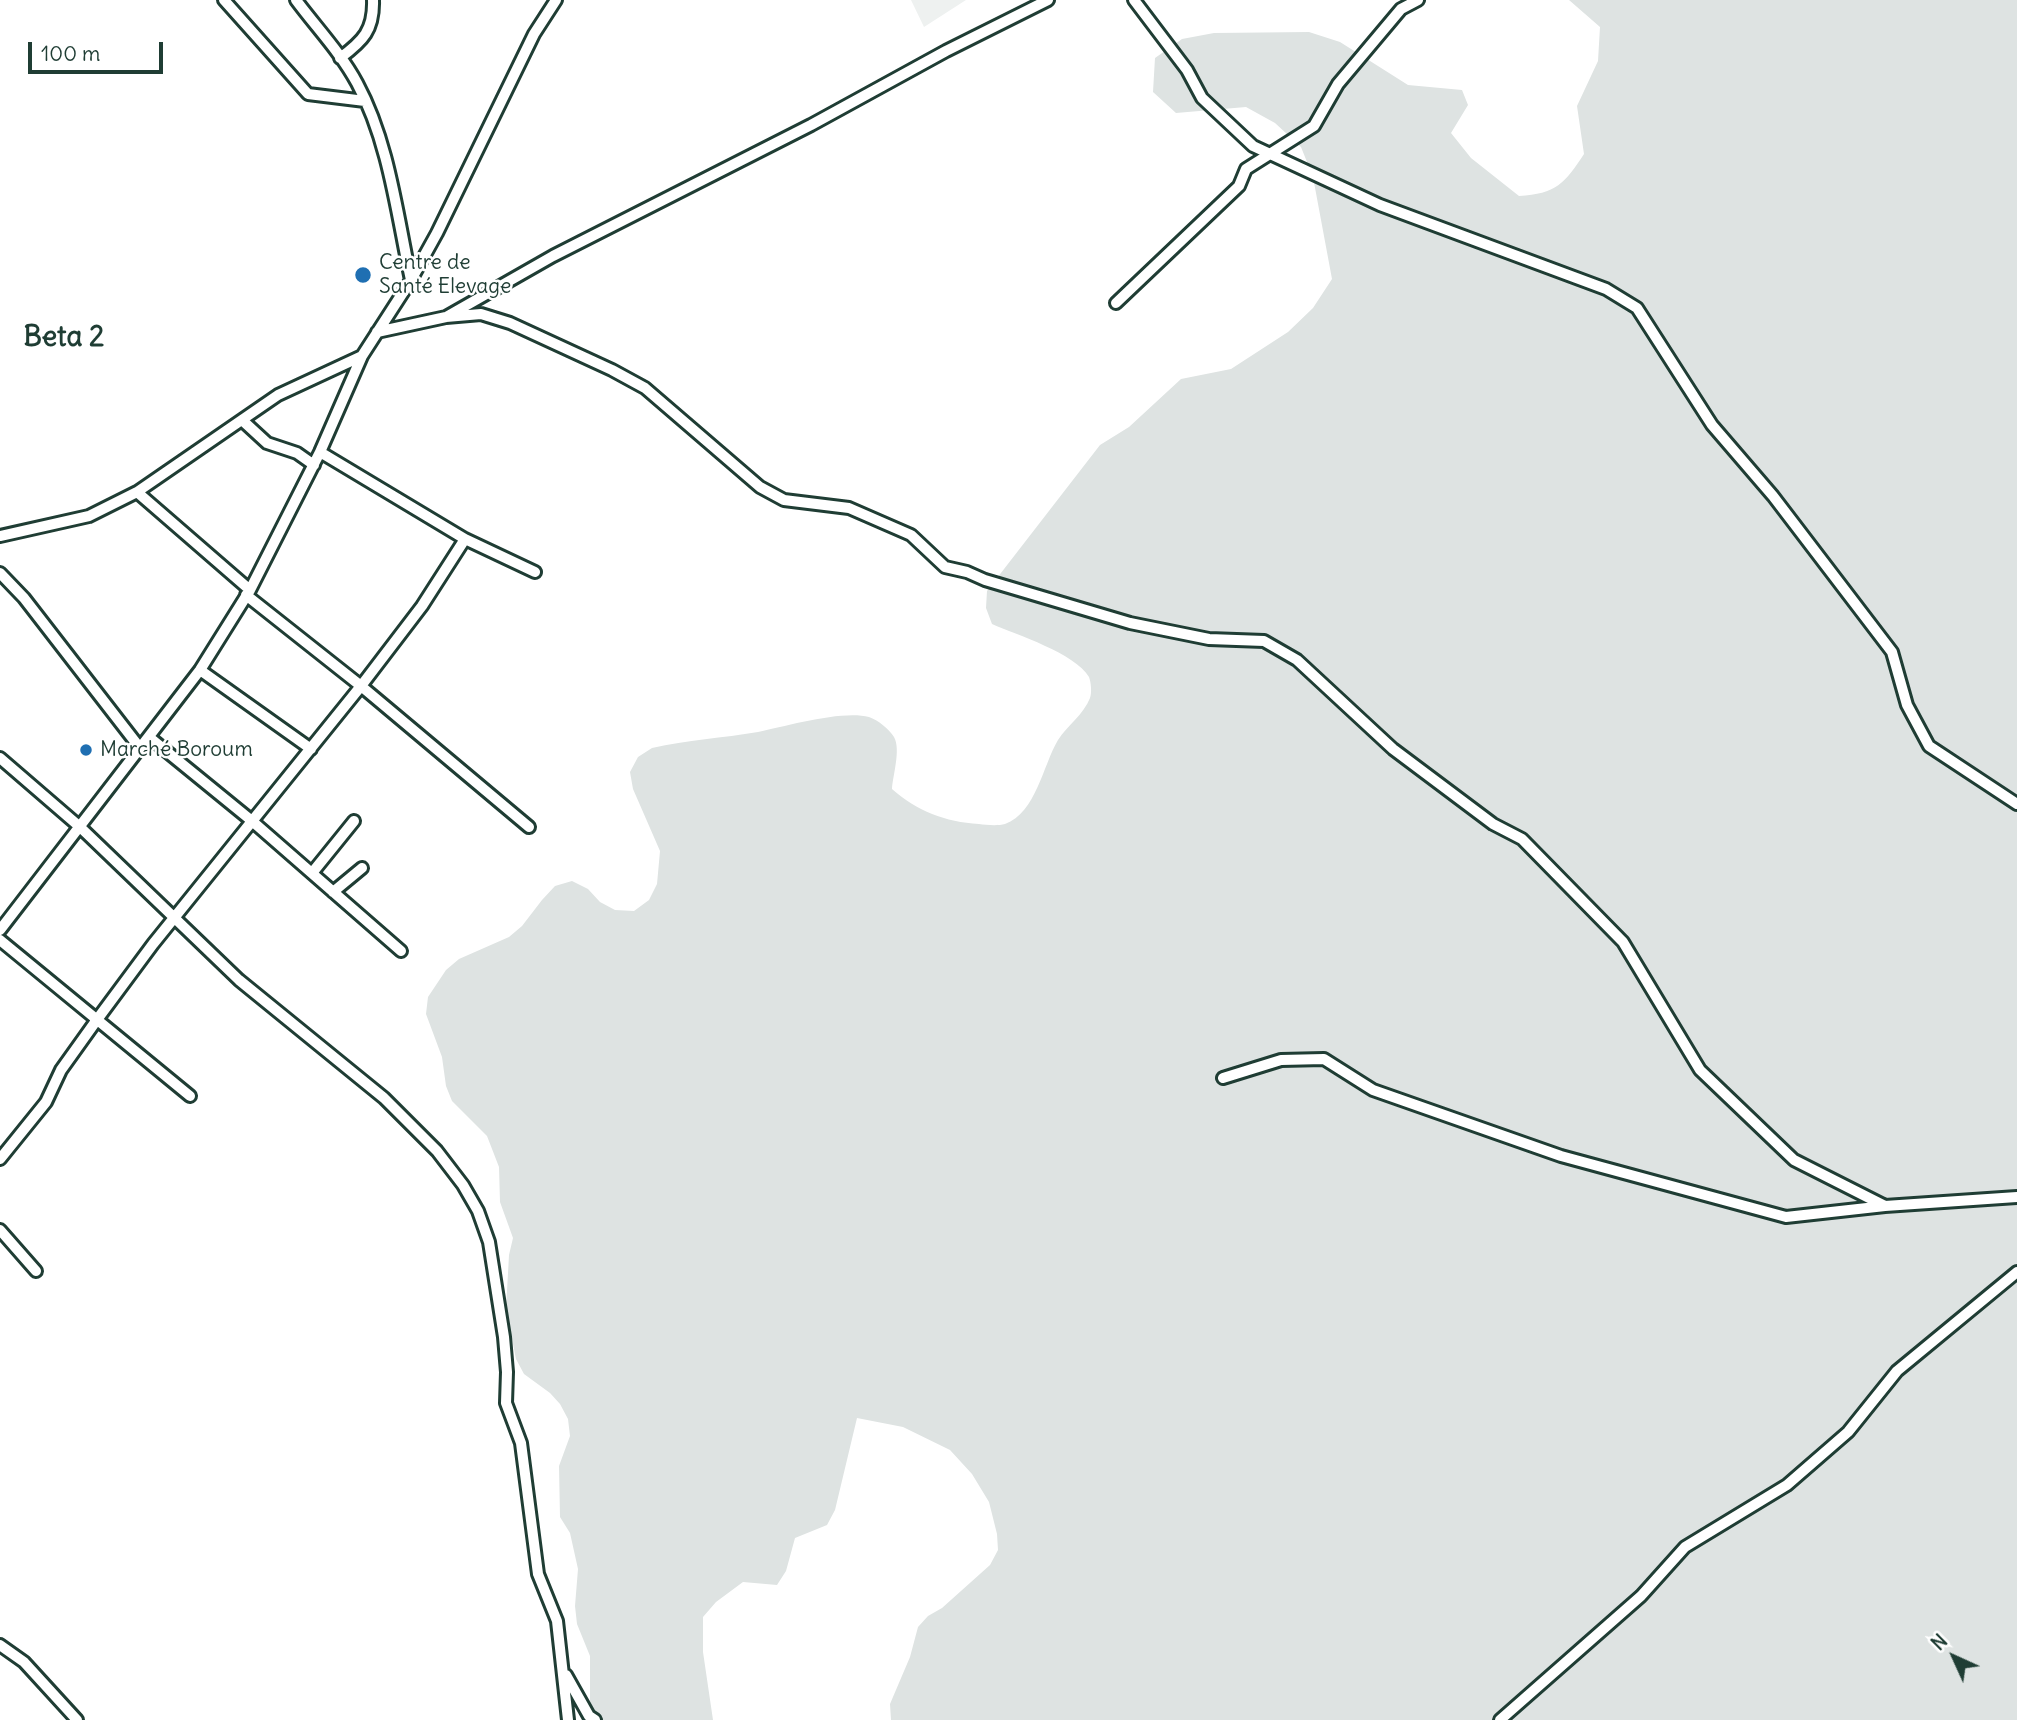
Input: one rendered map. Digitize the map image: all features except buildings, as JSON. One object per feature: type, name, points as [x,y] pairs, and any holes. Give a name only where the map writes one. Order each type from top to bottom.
[{"type":"street","points":[[224,0],[308,94],[365,100]]},
{"type":"street","points":[[296,0],[340,58],[365,100],[390,179],[411,280]]},
{"type":"street","points":[[340,58],[356,46],[370,28],[373,0]]},
{"type":"street","points":[[0,930],[200,670],[248,592],[320,453],[362,356],[411,280],[437,233],[534,34],[556,0]]},
{"type":"street","points":[[446,317],[553,256],[811,125],[946,51],[1048,0]]},
{"type":"street","points":[[1134,0],[1187,69],[1202,98],[1253,146],[1381,205],[1606,289],[1637,308],[1712,425],[1773,496],[1892,652],[1907,705],[1929,746],[2017,804]]},
{"type":"street","points":[[1116,303],[1239,186],[1246,169],[1314,126],[1338,84],[1401,9],[1418,0]]},
{"type":"street","points":[[377,332],[446,317],[481,314],[500,320],[612,370],[645,388],[760,487],[784,500],[849,508],[911,535],[945,567],[985,580],[1130,623],[1209,639],[1264,641],[1297,660],[1393,749],[1493,824],[1522,839],[1623,942],[1700,1070],[1794,1160],[1885,1206]]},
{"type":"street","points":[[0,536],[89,516],[137,492],[278,395],[362,356]]},
{"type":"street","points":[[242,420],[267,443],[297,453],[314,465]]},
{"type":"street","points":[[320,453],[465,539],[535,572]]},
{"type":"street","points":[[137,492],[248,592],[530,827]]},
{"type":"street","points":[[0,1159],[46,1102],[61,1070],[96,1021],[175,916],[361,686],[422,606],[465,539]]},
{"type":"street","points":[[0,573],[24,598],[140,748]]},
{"type":"street","points":[[200,670],[311,749]]},
{"type":"street","points":[[149,737],[252,821],[401,951]]},
{"type":"street","points":[[0,758],[80,827],[239,980],[333,1055],[412,1125],[437,1151],[463,1185],[478,1212],[494,1266],[506,1360],[506,1403],[522,1443],[538,1574],[557,1621],[568,1720]]},
{"type":"street","points":[[312,873],[338,830],[354,821]]},
{"type":"street","points":[[333,892],[362,868]]},
{"type":"street","points":[[0,940],[190,1096]]},
{"type":"street","points":[[1223,1078],[1281,1060],[1324,1059],[1373,1090],[1561,1156],[1786,1217],[1885,1206],[2017,1197]]},
{"type":"street","points":[[0,1230],[36,1272]]},
{"type":"street","points":[[1500,1720],[1641,1596],[1685,1547],[1787,1485],[1848,1432],[1897,1371],[2017,1272]]},
{"type":"street","points":[[0,1645],[24,1662],[77,1720]]},
{"type":"street","points":[[564,1673],[589,1716],[596,1720]]},
{"type":"shaded area","points":[[911,0],[966,0],[924,27]]},
{"type":"shaded area","points":[[1569,0],[2017,0],[2017,1720],[891,1720],[890,1704],[910,1657],[918,1627],[990,1565],[998,1550],[997,1534],[989,1502],[972,1474],[950,1450],[903,1427],[857,1418],[835,1510],[827,1525],[795,1538],[786,1571],[777,1585],[743,1582],[716,1602],[703,1617],[703,1652],[713,1720],[590,1720],[590,1656],[577,1624],[575,1606],[578,1569],[570,1533],[560,1517],[559,1466],[570,1436],[568,1419],[550,1393],[524,1374],[516,1359],[506,1309],[509,1255],[513,1238],[500,1202],[499,1167],[487,1136],[452,1101],[446,1086],[442,1057],[426,1014],[428,997],[446,970],[459,959],[509,937],[522,926],[555,886],[572,881],[588,889],[600,902],[615,910],[634,911],[649,900],[657,884],[660,851],[633,789],[630,772],[638,757],[652,748],[758,732],[830,717],[869,717],[883,725],[894,737],[897,755],[892,789],[902,797],[932,814],[955,821],[996,825],[1016,818],[1031,799],[1058,740],[1087,704],[1091,696],[1091,685],[1082,668],[1071,660],[992,624],[986,608],[987,591],[1100,445],[1129,427],[1181,379],[1231,369],[1288,332],[1313,308],[1332,279],[1313,177],[1301,147],[1275,123],[1246,107],[1176,113],[1153,92],[1155,58],[1182,39],[1214,33],[1309,32],[1340,42],[1408,85],[1462,90],[1468,105],[1451,133],[1471,158],[1519,196],[1532,195],[1551,189],[1565,180],[1584,154],[1577,106],[1598,61],[1600,27]]},
{"type":"place","name":"Centre de Santé Elevage","points":[[363,275]]},
{"type":"place","name":"Marché Boroum","points":[[86,750]]},
{"type":"district","name":"Beta 2","points":[[64,338]]}]
